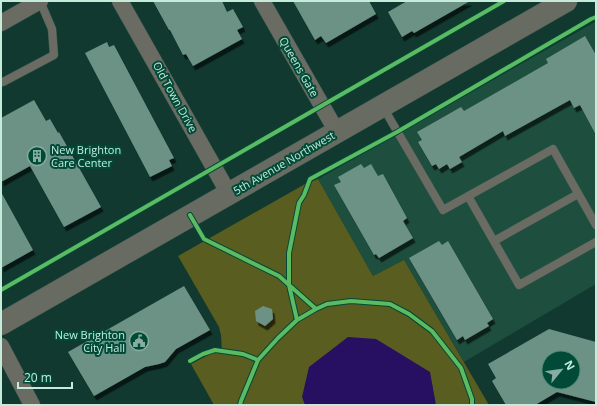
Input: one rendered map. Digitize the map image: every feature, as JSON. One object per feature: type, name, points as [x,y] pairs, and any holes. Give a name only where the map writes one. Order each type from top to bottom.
[{"type":"street","points":[[1,23],[40,1]]},
{"type":"street","name":"Old Town Drive","points":[[120,1],[229,194]]},
{"type":"street","name":"Queens Gate","points":[[262,1],[337,132]]},
{"type":"street","name":"5th Avenue Northwest","points":[[1,324],[566,1]]},
{"type":"street","points":[[1,346],[32,405]]},
{"type":"lane","points":[[1,82],[54,55],[52,29],[40,1]]},
{"type":"lane","points":[[383,106],[443,210],[553,149],[596,225]]},
{"type":"lane","points":[[494,241],[578,194]]},
{"type":"lane","points":[[468,196],[519,285],[596,242]]},
{"type":"shaded area","points":[[595,22],[596,284],[464,362],[404,260],[373,276],[318,179]]},
{"type":"shaded area","points":[[318,179],[373,276],[404,260],[489,405],[214,405],[191,364],[214,352],[222,353],[221,335],[219,327],[178,256],[305,184]]},
{"type":"shaded area","points":[[348,337],[376,339],[430,372],[436,405],[305,405],[302,397],[309,367]]},
{"type":"building","points":[[153,1],[222,1],[227,12],[233,9],[243,27],[237,30],[242,39],[193,66],[186,54],[183,55]]},
{"type":"building","points":[[293,1],[369,1],[376,14],[326,43],[321,36],[315,40]]},
{"type":"building","points":[[407,1],[470,1],[414,33],[412,31],[402,37],[388,12]]},
{"type":"building","points":[[585,36],[596,55],[596,135],[580,105],[574,108],[570,100],[505,136],[503,131],[459,157],[462,162],[450,169],[447,164],[439,169],[436,164],[432,166],[418,142],[422,140],[417,132],[461,107],[464,111],[548,63],[546,59]]},
{"type":"building","points":[[107,42],[109,47],[114,45],[174,158],[169,160],[172,166],[150,177],[85,53]]},
{"type":"building","name":"New Brighton Care Center","points":[[34,100],[46,121],[50,119],[58,133],[59,132],[101,207],[64,227],[30,166],[1,182],[1,118]]},
{"type":"building","points":[[361,164],[364,168],[371,164],[378,176],[383,174],[407,218],[403,221],[413,238],[379,258],[376,254],[374,255],[334,185],[341,182],[338,177]]},
{"type":"building","points":[[1,192],[33,250],[1,268]]},
{"type":"building","points":[[439,241],[442,245],[448,241],[493,319],[487,323],[489,326],[465,340],[463,336],[457,340],[409,258]]},
{"type":"building","name":"New Brighton City Hall","points":[[184,286],[210,330],[176,349],[165,362],[145,367],[94,396],[68,352]]},
{"type":"building","points":[[263,306],[272,309],[273,319],[265,326],[256,321],[255,311]]},
{"type":"building","points":[[549,329],[596,342],[596,402],[557,392],[535,405],[506,405],[492,381],[496,378],[488,364]]},
{"type":"cycle path","points":[[1,290],[504,1]]},
{"type":"cycle path","points":[[297,320],[289,285],[289,253],[299,203],[304,195],[310,179],[397,132],[596,17]]},
{"type":"cycle path","points":[[190,215],[204,239],[279,276],[316,309]]},
{"type":"cycle path","points":[[240,405],[258,360],[297,320],[327,304],[351,301],[390,304],[409,314],[432,331],[461,368],[472,399],[472,405]]},
{"type":"cycle path","points":[[190,361],[215,350],[243,354],[258,360]]},
{"type":"place","name":"New Brighton Care Center","points":[[37,156]]},
{"type":"place","name":"New Brighton City Hall","points":[[139,341]]}]
